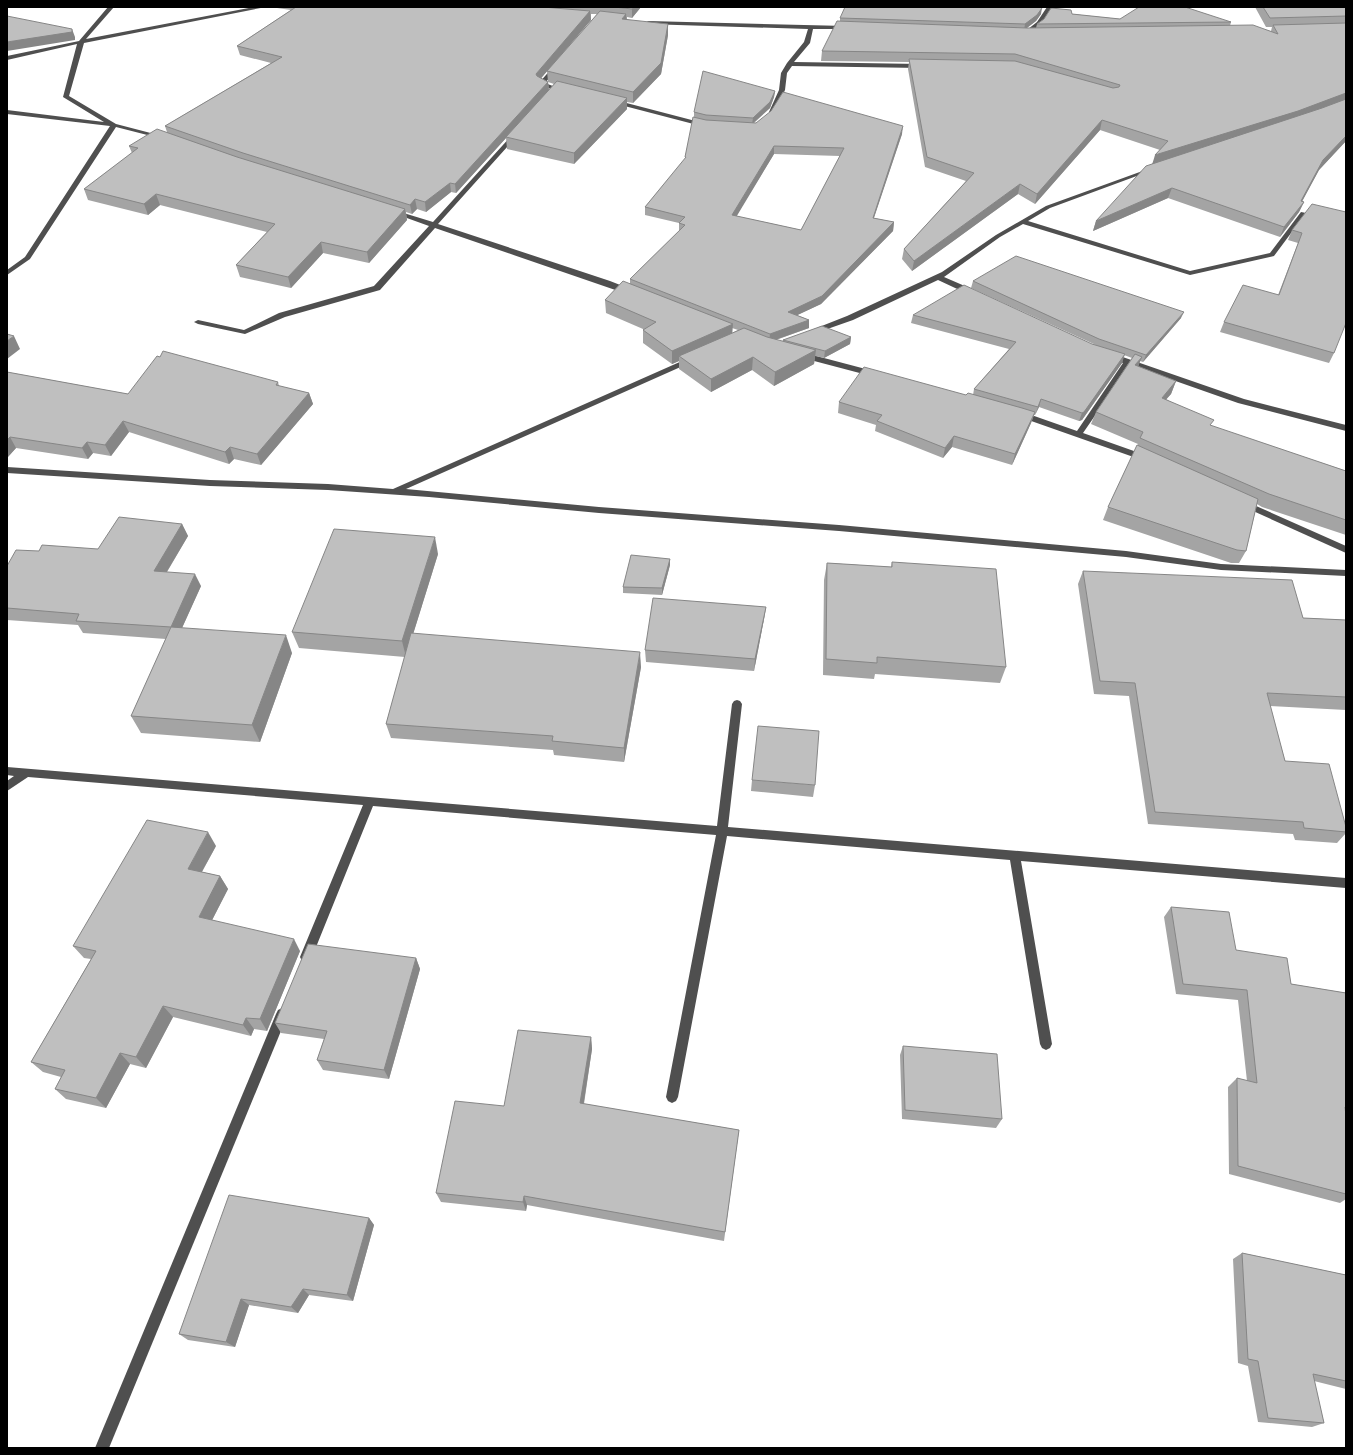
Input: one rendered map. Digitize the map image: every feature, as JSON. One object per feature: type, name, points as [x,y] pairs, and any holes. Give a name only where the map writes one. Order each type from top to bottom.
[{"type":"street","points":[[111,7],[81,42],[66,97],[114,125]]},
{"type":"street","points":[[7,58],[81,42],[263,7]]},
{"type":"street","points":[[1026,34],[1039,24],[1050,7]]},
{"type":"street","points":[[644,22],[851,28]]},
{"type":"street","points":[[764,119],[774,110],[782,90],[784,73],[789,64],[807,43],[811,27]]},
{"type":"street","points":[[1018,34],[1033,34]]},
{"type":"street","points":[[546,100],[558,88],[541,84],[562,60]]},
{"type":"street","points":[[789,64],[925,66]]},
{"type":"street","points":[[605,100],[713,126]]},
{"type":"street","points":[[7,112],[114,125],[167,138]]},
{"type":"street","points":[[7,272],[28,258],[114,125]]},
{"type":"street","points":[[198,322],[245,332],[282,314],[377,288],[519,130]]},
{"type":"street","points":[[806,334],[850,318],[938,277],[998,236],[1048,207],[1155,168]]},
{"type":"street","points":[[391,211],[607,282],[636,294]]},
{"type":"street","points":[[1023,222],[1190,273],[1272,255],[1303,213]]},
{"type":"street","points":[[938,277],[981,297]]},
{"type":"street","points":[[792,352],[881,376]]},
{"type":"street","points":[[1100,352],[1241,401],[1346,428]]},
{"type":"street","points":[[393,492],[700,355]]},
{"type":"street","points":[[1078,435],[1128,362]]},
{"type":"street","points":[[1014,413],[1154,462]]},
{"type":"street","points":[[7,470],[393,492],[839,528],[1064,548],[1126,554],[1221,567],[1346,573]]},
{"type":"street","points":[[1239,501],[1346,550]]},
{"type":"street","points":[[672,1097],[722,830],[737,704]]},
{"type":"street","points":[[7,770],[1346,883]]},
{"type":"street","points":[[7,787],[27,772]]},
{"type":"street","points":[[300,970],[370,801]]},
{"type":"street","points":[[1015,855],[1046,1044]]},
{"type":"street","points":[[102,1448],[288,999]]},
{"type":"building","points":[[296,7],[543,7],[590,11],[536,74],[548,82],[455,184],[450,183],[425,202],[415,199],[410,205],[243,153],[165,126],[282,57],[237,46]]},
{"type":"building","points":[[614,7],[633,7],[632,9]]},
{"type":"building","points":[[845,7],[1042,8],[1037,15],[1025,24],[840,18]]},
{"type":"building","points":[[1139,7],[1185,7],[1231,22],[1037,24],[1044,19],[1051,8],[1071,10],[1072,14],[1120,19]]},
{"type":"building","points":[[1263,7],[1346,7],[1346,16],[1270,18]]},
{"type":"building","points":[[600,11],[626,14],[622,19],[668,24],[661,63],[633,92],[547,71]]},
{"type":"building","points":[[7,16],[72,29],[72,32],[7,42]]},
{"type":"building","points":[[837,21],[1027,28],[1253,25],[1278,34],[1273,25],[1346,23],[1346,93],[1298,111],[1155,155],[1168,141],[1102,120],[1037,194],[1020,184],[914,261],[904,249],[974,173],[927,157],[909,59],[1015,61],[1113,88],[1119,87],[1120,85],[1015,54],[822,51]]},
{"type":"building","points":[[703,71],[775,91],[770,102],[753,118],[706,115],[694,112]]},
{"type":"building","points":[[557,81],[627,98],[574,153],[506,137]]},
{"type":"building","points":[[783,92],[903,126],[873,218],[894,222],[822,296],[788,312],[809,320],[770,334],[630,279],[685,225],[679,223],[685,217],[645,207],[686,157],[693,117],[706,120],[756,123],[771,111]],"holes":[[[774,146],[844,148],[801,230],[732,215]]]},
{"type":"building","points":[[1346,99],[1346,136],[1323,160],[1301,201],[1304,202],[1284,227],[1172,188],[1096,221],[1146,166]]},
{"type":"building","points":[[157,129],[237,157],[405,209],[367,252],[321,242],[288,277],[236,265],[275,224],[156,194],[144,204],[84,189],[138,148],[129,146]]},
{"type":"building","points":[[1312,204],[1346,212],[1346,323],[1334,353],[1224,322],[1243,285],[1279,295],[1302,233],[1292,230]]},
{"type":"building","points":[[1016,256],[1184,312],[1146,355],[1099,339],[973,281]]},
{"type":"building","points":[[623,281],[733,324],[672,351],[643,330],[656,322],[605,300]]},
{"type":"building","points":[[964,285],[1092,344],[1125,354],[1082,413],[1041,399],[1038,407],[974,389],[1016,342],[913,315]]},
{"type":"building","points":[[822,326],[851,337],[825,351],[783,340]]},
{"type":"building","points":[[744,328],[767,337],[816,350],[775,372],[753,357],[711,379],[679,356]]},
{"type":"building","points":[[7,334],[14,336],[7,341]]},
{"type":"building","points":[[163,351],[278,382],[276,385],[309,393],[257,454],[230,447],[225,452],[123,421],[105,445],[87,442],[82,448],[10,437],[7,440],[7,372],[128,394],[157,356],[160,357]]},
{"type":"building","points":[[1135,354],[1142,357],[1135,365],[1176,381],[1162,398],[1214,420],[1210,425],[1346,471],[1346,520],[1269,494],[1140,438],[1143,432],[1096,412]]},
{"type":"building","points":[[864,367],[966,395],[968,393],[1035,412],[1015,454],[954,436],[945,448],[877,421],[882,415],[839,402]]},
{"type":"building","points":[[1137,445],[1258,499],[1246,551],[1237,550],[1108,507]]},
{"type":"building","points":[[119,517],[182,524],[154,571],[195,574],[171,627],[76,621],[79,614],[7,608],[7,566],[16,550],[39,551],[42,545],[98,549]]},
{"type":"building","points":[[334,529],[435,537],[402,641],[292,632]]},
{"type":"building","points":[[631,555],[670,559],[662,588],[623,587]]},
{"type":"building","points":[[892,562],[996,569],[1006,667],[877,657],[877,663],[826,659],[827,563],[892,567]]},
{"type":"building","points":[[1083,571],[1292,580],[1303,618],[1346,620],[1346,697],[1267,693],[1285,761],[1329,764],[1346,827],[1346,832],[1304,828],[1303,822],[1155,812],[1135,683],[1100,681]]},
{"type":"building","points":[[653,598],[766,607],[755,659],[645,650]]},
{"type":"building","points":[[171,627],[286,635],[252,725],[131,716]]},
{"type":"building","points":[[411,633],[640,652],[624,748],[552,741],[553,736],[386,724]]},
{"type":"building","points":[[758,726],[819,731],[815,785],[752,780]]},
{"type":"building","points":[[147,820],[208,832],[188,869],[220,876],[199,917],[294,939],[260,1019],[246,1018],[243,1025],[163,1006],[136,1057],[120,1053],[96,1098],[55,1089],[65,1070],[31,1062],[96,951],[73,946]]},
{"type":"building","points":[[1171,907],[1229,912],[1236,950],[1287,958],[1291,984],[1346,993],[1346,1194],[1238,1166],[1237,1078],[1257,1083],[1247,990],[1183,984]]},
{"type":"building","points":[[308,944],[416,958],[384,1070],[317,1060],[327,1031],[275,1023]]},
{"type":"building","points":[[518,1030],[591,1037],[580,1103],[739,1130],[725,1232],[524,1196],[523,1202],[436,1193],[455,1101],[504,1106]]},
{"type":"building","points":[[903,1046],[997,1054],[1002,1119],[905,1110]]},
{"type":"building","points":[[229,1195],[369,1218],[347,1295],[303,1289],[291,1307],[241,1299],[226,1342],[179,1334]]},
{"type":"building","points":[[1242,1253],[1346,1275],[1346,1381],[1313,1374],[1324,1423],[1268,1418],[1258,1361],[1248,1359]]}]
